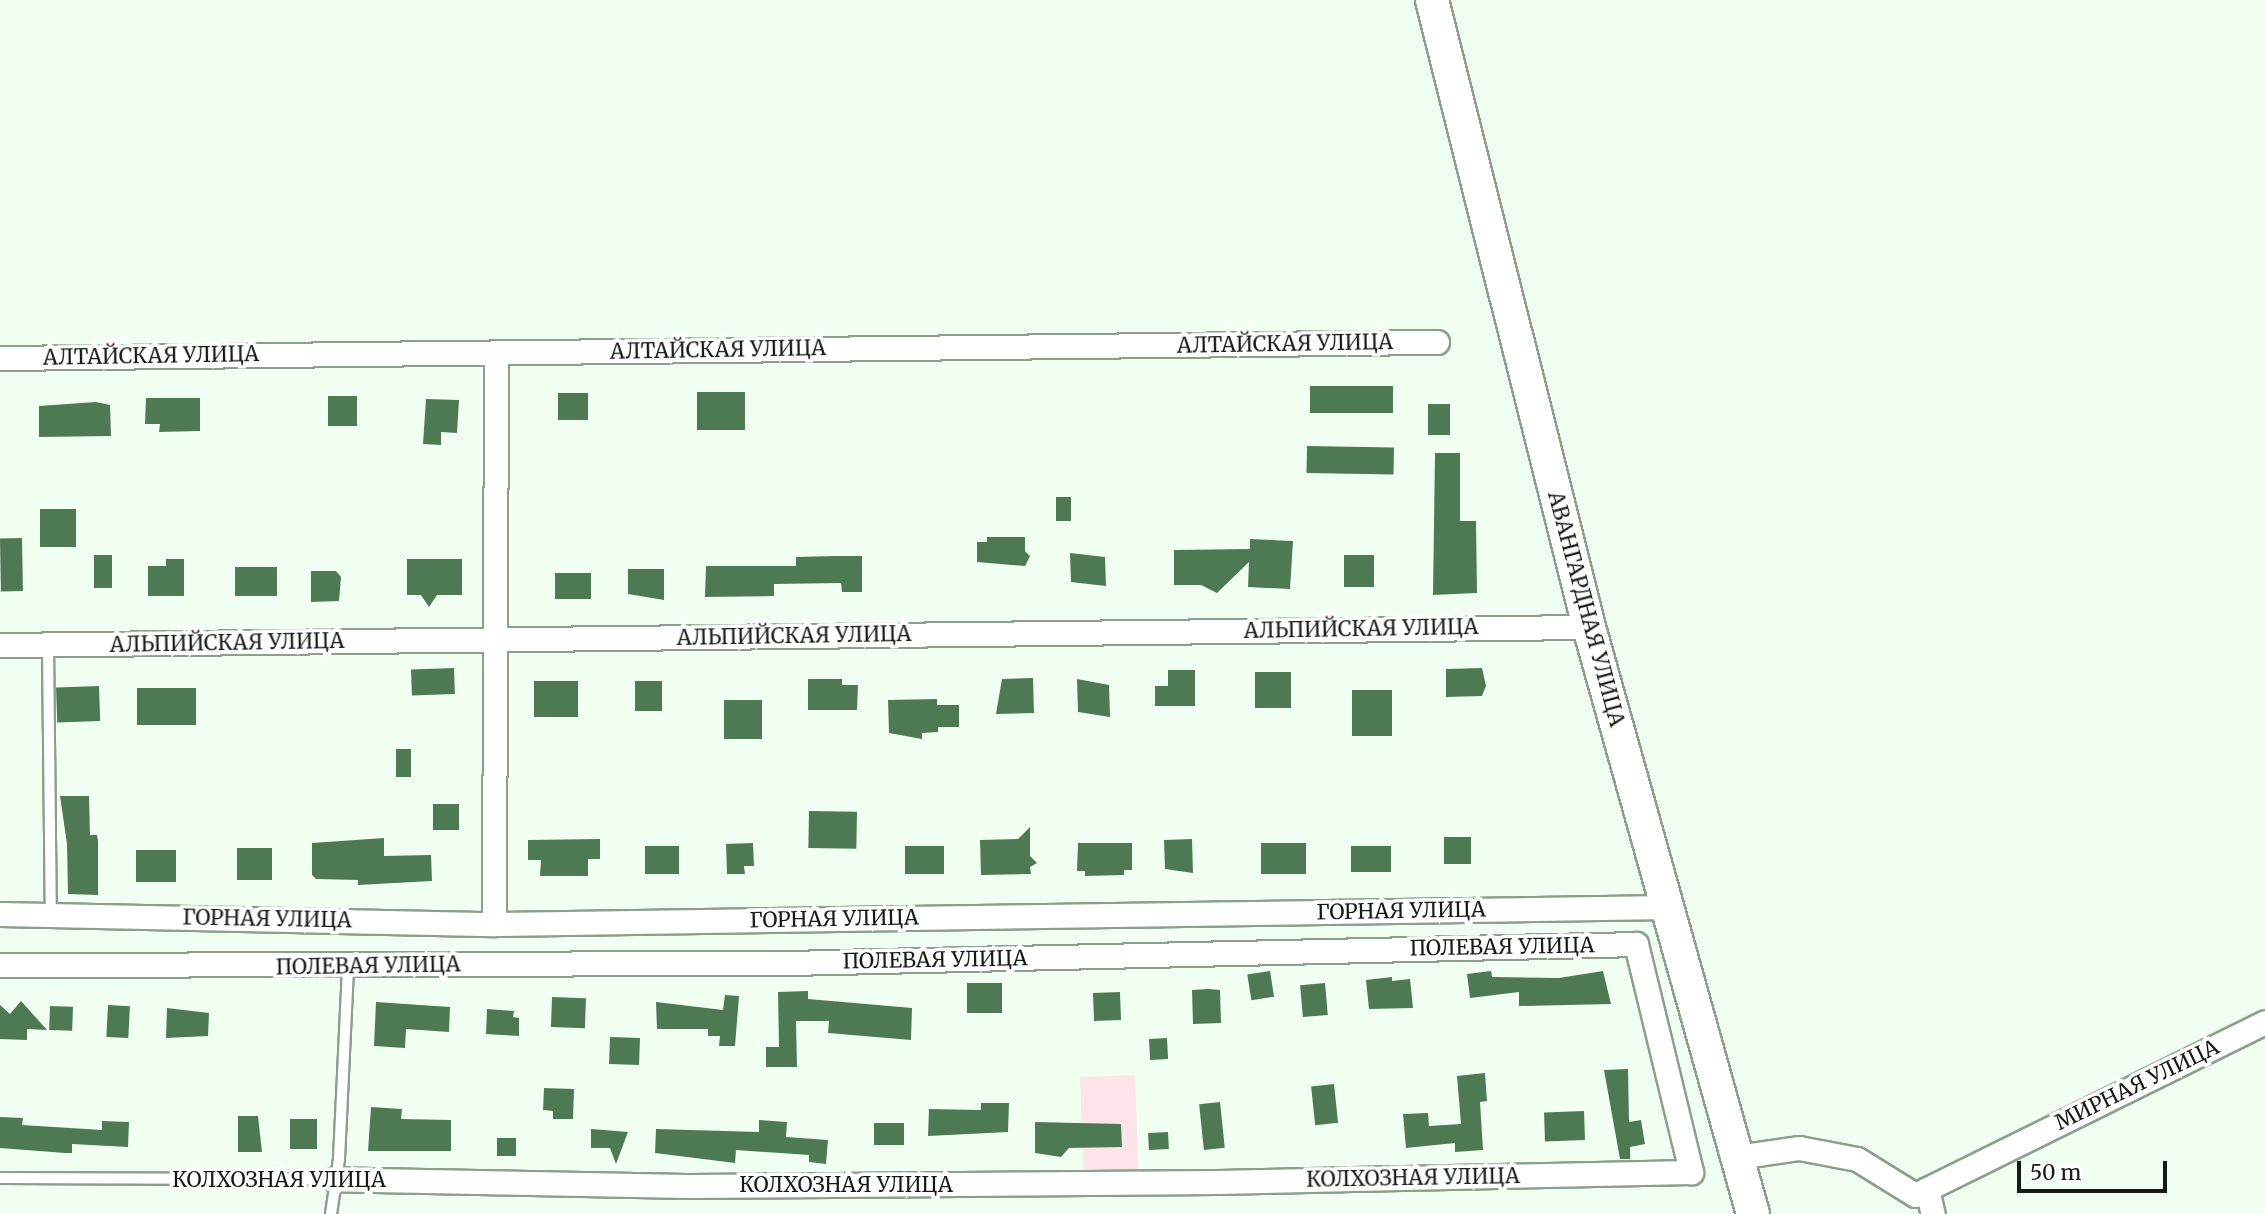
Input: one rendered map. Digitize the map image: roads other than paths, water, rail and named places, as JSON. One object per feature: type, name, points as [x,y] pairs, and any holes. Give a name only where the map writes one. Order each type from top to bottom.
[{"type":"main road","name":"АВАНГАРДНАЯ УЛИЦА","points":[[1432,0],[1589,627],[1753,1214]]},
{"type":"street","name":"АЛТАЙСКАЯ УЛИЦА","points":[[0,358],[1437,342]]},
{"type":"street","points":[[494,924],[498,639],[496,353]]},
{"type":"street","name":"АЛЬПИЙСКАЯ УЛИЦА","points":[[0,645],[1589,627]]},
{"type":"street","name":"ГОРНАЯ УЛИЦА","points":[[0,914],[494,924],[1668,907]]},
{"type":"street","name":"ПОЛЕВАЯ УЛИЦА","points":[[0,965],[788,963],[1636,944],[1691,1172]]},
{"type":"street","name":"МИРНАЯ УЛИЦА","points":[[1927,1189],[2265,1022]]},
{"type":"street","points":[[1737,1157],[1799,1148],[1857,1159],[1915,1195],[1927,1189],[1933,1214]]},
{"type":"street","name":"КОЛХОЗНАЯ УЛИЦА","points":[[334,1179],[701,1186],[1217,1182],[1691,1172]]},
{"type":"lane","points":[[48,645],[51,914]]},
{"type":"lane","points":[[331,1214],[348,966]]},
{"type":"lane","name":"КОЛХОЗНАЯ УЛИЦА","points":[[0,1178],[334,1179]]}]
